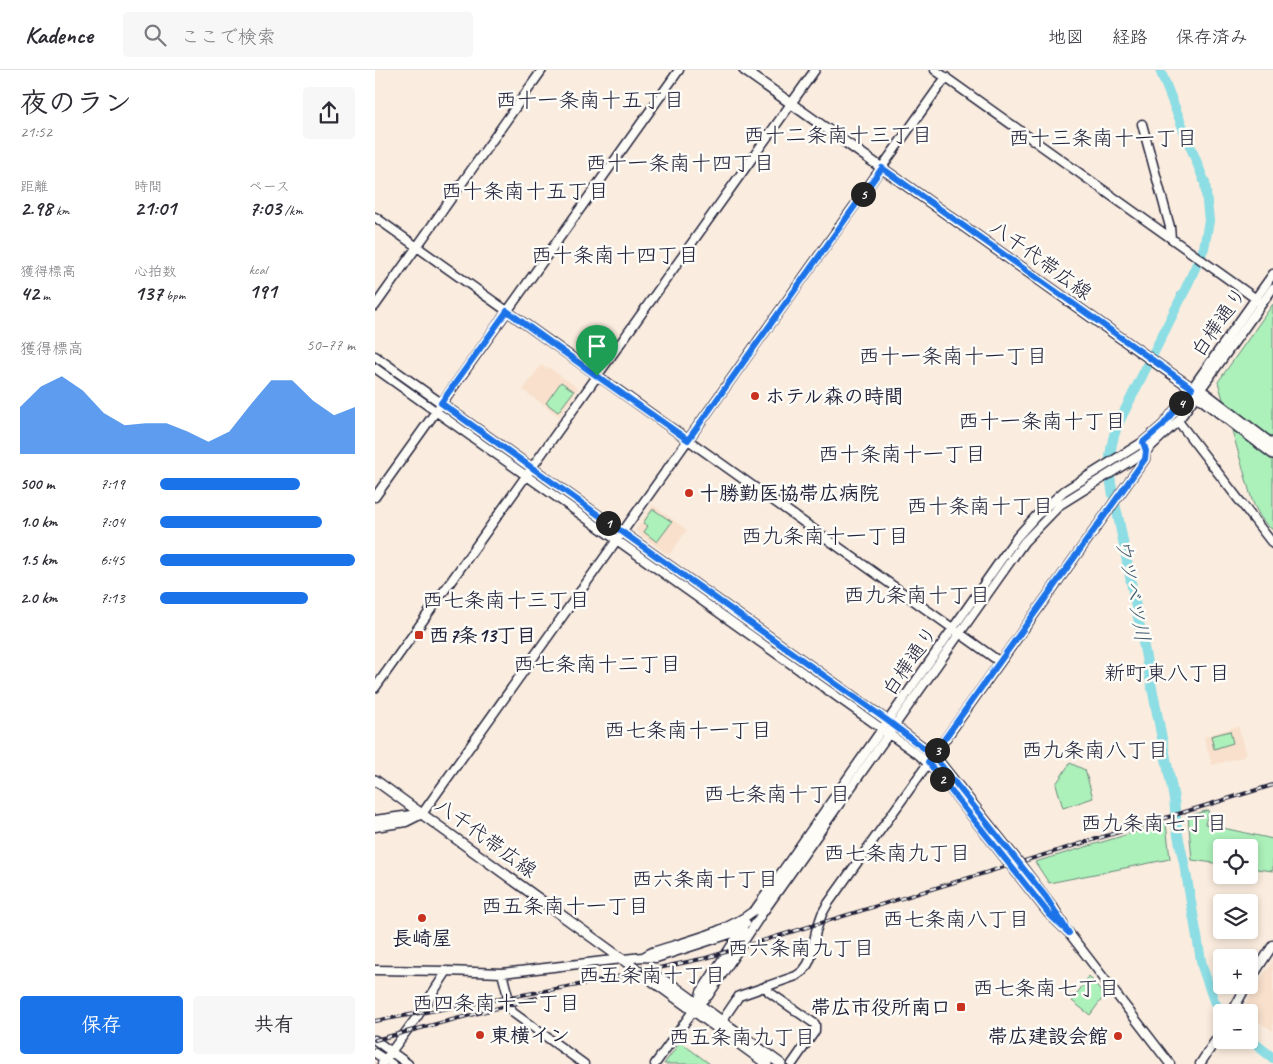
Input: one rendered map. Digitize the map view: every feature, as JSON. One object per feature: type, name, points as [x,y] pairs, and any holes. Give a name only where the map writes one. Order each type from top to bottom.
[{"type":"main road","name":"八千代帯広線","points":[[744,70],[1196,392]]},
{"type":"main road","points":[[1196,392],[1273,445]]},
{"type":"main road","points":[[1196,392],[1273,454]]},
{"type":"main road","name":"八千代帯広線","points":[[375,780],[624,959],[675,987],[696,1007],[767,1064]]},
{"type":"main road","name":"八千代帯広線","points":[[696,1007],[722,1021],[781,1064]]},
{"type":"street","points":[[375,306],[542,70]]},
{"type":"street","points":[[375,497],[679,70]]},
{"type":"street","points":[[375,688],[815,70]]},
{"type":"street","points":[[935,70],[1259,301]]},
{"type":"street","points":[[375,827],[406,822],[422,814],[945,77]]},
{"type":"street","points":[[1141,124],[1170,227],[1171,238]]},
{"type":"street","points":[[375,217],[1000,662]]},
{"type":"street","name":"白樺通り","points":[[956,630],[1024,542],[1045,519],[1061,504],[1146,451],[1178,421],[1259,301],[1273,274]]},
{"type":"street","name":"白樺通り","points":[[1259,301],[1273,288]]},
{"type":"street","points":[[375,356],[892,723],[933,755],[1046,897],[1069,933],[1171,1064]]},
{"type":"street","points":[[375,368],[928,762],[1049,914],[1069,933]]},
{"type":"street","name":"白樺通り","points":[[886,731],[1017,537],[1035,516],[1065,491],[1143,442],[1196,392]]},
{"type":"street","points":[[1178,421],[1273,544]]},
{"type":"street","points":[[722,1021],[739,996],[795,976],[808,964],[816,931],[824,910],[1145,459],[1146,451],[1143,442]]},
{"type":"street","points":[[696,1007],[701,992],[746,923],[886,731]]},
{"type":"street","points":[[655,1064],[696,1007],[708,996],[886,731]]},
{"type":"street","points":[[375,820],[422,814]]},
{"type":"street","points":[[643,957],[652,952],[718,931],[744,918],[755,910]]},
{"type":"street","points":[[375,970],[447,970],[502,973],[643,957],[657,958],[721,938],[746,923]]},
{"type":"street","points":[[1258,968],[1273,945]]},
{"type":"street","points":[[375,1052],[387,1062],[391,1052],[417,1017],[447,970]]},
{"type":"street","points":[[502,973],[512,1012],[584,1064]]},
{"type":"street","points":[[766,986],[769,992],[815,1024],[815,1031],[792,1064]]},
{"type":"street","points":[[375,1040],[408,1064]]},
{"type":"street","points":[[1200,1064],[1213,1044]]},
{"type":"shaded area","points":[[541,365],[546,369],[548,367],[578,388],[559,416],[523,390]]},
{"type":"shaded area","points":[[653,505],[687,530],[669,555],[635,531]]},
{"type":"shaded area","points":[[1238,726],[1246,752],[1243,757],[1212,765],[1204,737]]},
{"type":"shaded area","points":[[1273,960],[1273,1031],[1258,1021],[1258,1004],[1246,1004],[1252,994],[1258,994],[1258,984]]},
{"type":"green space","points":[[1273,304],[1273,530],[1260,517],[1252,500],[1218,382]]},
{"type":"green space","points":[[561,382],[574,391],[558,412],[546,403]]},
{"type":"green space","points":[[653,509],[672,522],[657,542],[644,532],[648,526],[643,523]]},
{"type":"green space","points":[[1230,731],[1233,743],[1214,749],[1211,736]]},
{"type":"green space","points":[[1070,763],[1085,770],[1093,798],[1063,808],[1056,784]]},
{"type":"green space","points":[[1209,810],[1205,824],[1273,839],[1273,871],[1258,869],[1258,839],[1213,839],[1213,863],[1192,860],[1188,816]]},
{"type":"green space","points":[[1166,823],[1170,859],[1049,883],[1035,862]]},
{"type":"green space","points":[[1089,976],[1104,996],[1090,1015],[1072,1001]]},
{"type":"green space","points":[[680,1042],[710,1064],[664,1064]]},
{"type":"waterway","name":"ウツベツ川","points":[[1160,70],[1205,183],[1209,221],[1204,248],[1118,424],[1111,447],[1110,470],[1112,492],[1174,799],[1177,830],[1202,966],[1216,1004]]},
{"type":"waterway","name":"ウツベツ川","points":[[1178,294],[1183,296]]},
{"type":"waterway","name":"ウツベツ川","points":[[1258,1046],[1273,1058]]},
{"type":"railway","points":[[375,1021],[578,985],[706,958],[1273,785]]},
{"type":"railway","points":[[375,1040],[536,998]]},
{"type":"place","name":"ホテル森の時間","points":[[755,396]]},
{"type":"place","name":"十勝勤医協帯広病院","points":[[689,493]]},
{"type":"place","name":"西7条13丁目","points":[[419,635]]},
{"type":"place","name":"長崎屋","points":[[422,918]]},
{"type":"place","name":"帯広市役所南口","points":[[961,1007]]},
{"type":"place","name":"東横イン","points":[[480,1035]]},
{"type":"place","name":"帯広建設会館","points":[[1118,1036]]},
{"type":"district","name":"西十一条南十五丁目","points":[[590,100]]},
{"type":"district","name":"西十二条南十三丁目","points":[[838,135]]},
{"type":"district","name":"西十三条南十一丁目","points":[[1103,138]]},
{"type":"district","name":"西十一条南十四丁目","points":[[680,163]]},
{"type":"district","name":"西十条南十五丁目","points":[[525,191]]},
{"type":"district","name":"西十条南十四丁目","points":[[615,255]]},
{"type":"district","name":"西十一条南十一丁目","points":[[953,356]]},
{"type":"district","name":"西十一条南十丁目","points":[[1042,421]]},
{"type":"district","name":"西十条南十一丁目","points":[[902,454]]},
{"type":"district","name":"西十条南十丁目","points":[[980,506]]},
{"type":"district","name":"西九条南十一丁目","points":[[825,536]]},
{"type":"district","name":"西九条南十丁目","points":[[917,595]]},
{"type":"district","name":"西七条南十三丁目","points":[[506,600]]},
{"type":"district","name":"西七条南十二丁目","points":[[597,664]]},
{"type":"district","name":"新町東八丁目","points":[[1167,673]]},
{"type":"district","name":"西七条南十一丁目","points":[[688,730]]},
{"type":"district","name":"西九条南八丁目","points":[[1095,750]]},
{"type":"district","name":"西七条南十丁目","points":[[777,794]]},
{"type":"district","name":"西九条南七丁目","points":[[1154,823]]},
{"type":"district","name":"西七条南九丁目","points":[[897,853]]},
{"type":"district","name":"西六条南十丁目","points":[[705,879]]},
{"type":"district","name":"西五条南十一丁目","points":[[565,906]]},
{"type":"district","name":"西七条南八丁目","points":[[956,919]]},
{"type":"district","name":"西六条南九丁目","points":[[801,948]]},
{"type":"district","name":"西五条南十丁目","points":[[652,975]]},
{"type":"district","name":"西七条南七丁目","points":[[1046,988]]},
{"type":"district","name":"西四条南十一丁目","points":[[496,1003]]},
{"type":"district","name":"西五条南九丁目","points":[[742,1037]]},
{"type":"route","points":[[597,376],[507,311],[441,403],[933,755],[928,762],[1049,914],[1069,933],[1046,897],[933,755],[1145,459],[1146,451],[1143,442],[1163,425],[1192,388],[882,168],[688,440],[597,376]]}]
